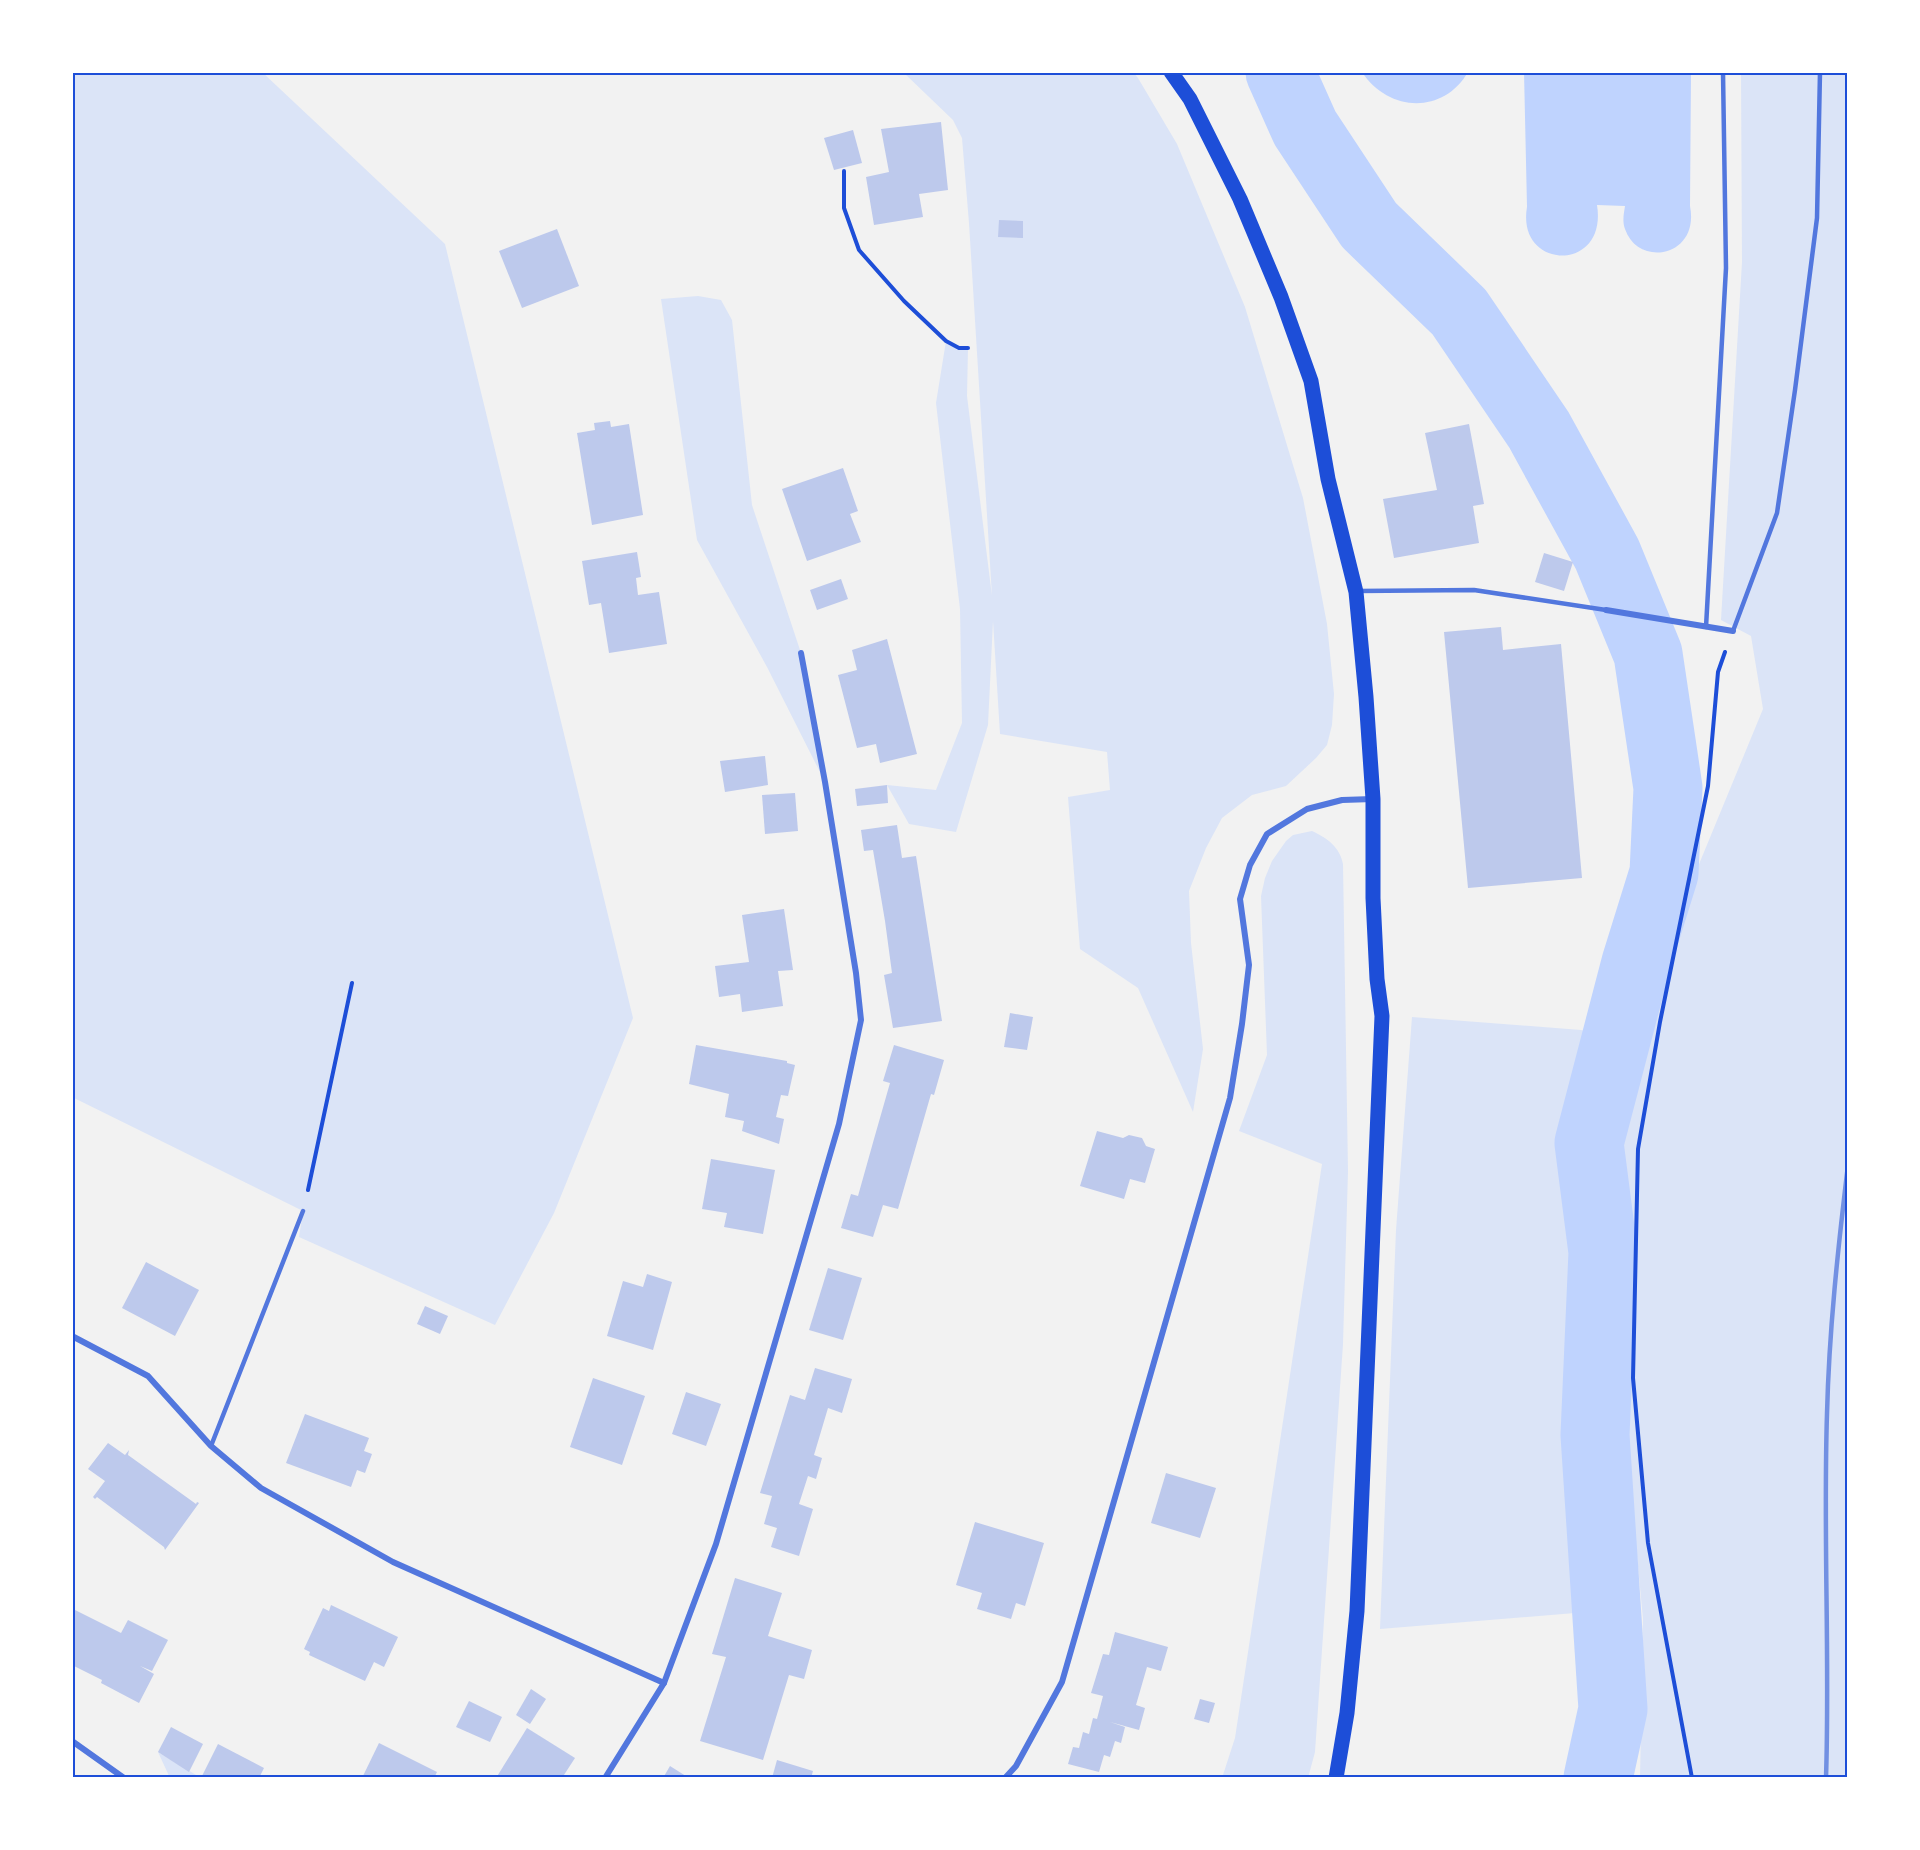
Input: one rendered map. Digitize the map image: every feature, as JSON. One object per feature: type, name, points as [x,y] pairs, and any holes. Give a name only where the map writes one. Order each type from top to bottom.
[{"type":"main road","points":[[1171,72],[1190,99],[1240,199],[1285,307],[1311,381],[1328,479],[1356,591],[1373,799],[1373,898],[1377,979],[1382,1016],[1358,1611],[1347,1713],[1336,1778]]},
{"type":"street","points":[[1606,610],[1733,631]]},
{"type":"street","points":[[605,1778],[664,1683],[716,1544],[839,1124],[861,1020],[856,973],[825,782],[801,653]]},
{"type":"street","points":[[1005,1778],[1016,1766],[1062,1682],[1230,1098],[1249,965],[1240,899],[1250,865],[1267,834],[1307,809],[1342,800],[1373,799]]},
{"type":"street","points":[[72,1335],[148,1376],[211,1446],[261,1488],[393,1562],[664,1683]]},
{"type":"street","points":[[72,1741],[124,1778]]},
{"type":"lane","points":[[1706,627],[1726,268],[1723,72]]},
{"type":"lane","points":[[1733,631],[1777,513],[1817,218],[1820,72]]},
{"type":"lane","points":[[1356,591],[1474,590],[1606,610]]},
{"type":"lane","points":[[211,1446],[303,1211]]},
{"type":"path","points":[[844,171],[844,208],[859,250],[904,301],[946,341],[959,348],[968,348]]},
{"type":"path","points":[[1692,1778],[1648,1543],[1633,1378],[1638,1149],[1660,1022],[1708,786],[1718,672],[1733,631]]},
{"type":"path","points":[[303,1211],[352,983]]},
{"type":"shaded area","points":[[72,72],[262,72],[445,244],[633,1018],[554,1213],[495,1325],[299,1237],[303,1211],[72,1097]]},
{"type":"shaded area","points":[[903,72],[1133,72],[1177,144],[1245,307],[1303,498],[1327,624],[1334,694],[1332,725],[1327,745],[1286,786],[1252,795],[1222,818],[1206,848],[1189,891],[1191,943],[1203,1049],[1193,1112],[1138,988],[1080,949],[1068,797],[1110,790],[1107,752],[1000,734],[993,621],[988,725],[956,832],[909,824],[887,785],[936,790],[962,723],[960,609],[936,403],[946,341],[959,348],[968,348],[967,396],[992,596],[962,138],[953,120]]},
{"type":"shaded area","points":[[1741,72],[1848,72],[1848,1778],[1640,1778],[1643,1619],[1621,1386],[1618,1139],[1657,966],[1763,709],[1751,636],[1721,620],[1742,262]]},
{"type":"shaded area","points":[[698,296],[721,300],[732,320],[752,505],[801,653],[825,782],[767,667],[697,540],[661,299]]},
{"type":"shaded area","points":[[1312,831],[1332,844],[1343,864],[1348,1171],[1343,1344],[1315,1752],[1308,1778],[1222,1778],[1235,1738],[1322,1164],[1239,1131],[1267,1055],[1261,896],[1272,861],[1286,841],[1293,835]]},
{"type":"shaded area","points":[[1412,1017],[1581,1030],[1602,1035],[1572,1129],[1595,1247],[1584,1304],[1575,1613],[1380,1629],[1396,1230]]},
{"type":"shaded area","points":[[158,1752],[201,1778],[170,1778]]},
{"type":"water","points":[[1362,72],[1468,72],[1445,96],[1415,103],[1400,101],[1386,95]]},
{"type":"water","points":[[1524,72],[1691,72],[1691,223],[1686,237],[1677,246],[1666,251],[1654,252],[1642,249],[1632,241],[1625,229],[1623,220],[1625,206],[1597,205],[1597,227],[1589,243],[1577,252],[1562,255],[1547,252],[1535,243],[1527,228]]},
{"type":"building","points":[[941,122],[948,190],[919,194],[923,217],[874,225],[866,177],[889,172],[881,129]]},
{"type":"building","points":[[853,130],[862,163],[834,170],[824,138]]},
{"type":"building","points":[[999,220],[1023,221],[1023,238],[998,237]]},
{"type":"building","points":[[557,229],[579,286],[522,308],[499,251]]},
{"type":"building","points":[[610,421],[611,427],[629,424],[643,515],[592,525],[577,433],[595,430],[594,423]]},
{"type":"building","points":[[1469,424],[1484,504],[1473,506],[1479,543],[1394,558],[1383,499],[1437,490],[1425,433]]},
{"type":"building","points":[[843,468],[858,511],[850,514],[861,542],[807,561],[782,489]]},
{"type":"building","points":[[637,552],[641,577],[636,578],[638,595],[659,592],[667,644],[609,653],[601,603],[589,605],[582,561]]},
{"type":"building","points":[[1544,553],[1573,562],[1564,591],[1535,582]]},
{"type":"building","points":[[841,579],[848,599],[817,610],[810,590]]},
{"type":"building","points":[[1501,627],[1503,650],[1561,644],[1582,878],[1468,888],[1444,632]]},
{"type":"building","points":[[887,639],[917,754],[880,763],[876,744],[857,748],[838,675],[857,670],[852,650]]},
{"type":"building","points":[[765,756],[768,785],[725,792],[720,761]]},
{"type":"building","points":[[887,785],[888,803],[857,806],[855,789]]},
{"type":"building","points":[[795,793],[798,831],[765,834],[762,795]]},
{"type":"building","points":[[897,825],[902,858],[916,856],[942,1021],[893,1028],[884,975],[892,973],[885,921],[873,850],[864,851],[861,830]]},
{"type":"building","points":[[784,909],[793,970],[778,971],[783,1006],[742,1012],[740,994],[719,997],[715,966],[749,962],[742,915]]},
{"type":"building","points":[[1010,1013],[1033,1017],[1027,1050],[1004,1047]]},
{"type":"building","points":[[696,1045],[787,1061],[795,1065],[788,1096],[781,1095],[776,1117],[784,1119],[779,1144],[742,1131],[744,1121],[725,1117],[729,1094],[689,1084]]},
{"type":"building","points":[[894,1045],[944,1060],[934,1095],[931,1094],[898,1209],[883,1205],[873,1237],[841,1228],[851,1194],[858,1196],[890,1083],[883,1081]]},
{"type":"building","points":[[1097,1131],[1123,1138],[1129,1135],[1142,1138],[1146,1146],[1155,1149],[1145,1183],[1130,1179],[1124,1199],[1080,1186]]},
{"type":"building","points":[[711,1159],[775,1170],[763,1234],[724,1227],[727,1213],[702,1209]]},
{"type":"building","points":[[146,1262],[199,1290],[175,1336],[122,1308]]},
{"type":"building","points":[[828,1268],[862,1278],[843,1340],[809,1330]]},
{"type":"building","points":[[647,1274],[672,1282],[653,1350],[607,1336],[623,1281],[643,1287]]},
{"type":"building","points":[[425,1306],[448,1316],[440,1334],[417,1324]]},
{"type":"building","points":[[815,1368],[852,1379],[842,1413],[828,1408],[814,1455],[822,1458],[816,1479],[808,1476],[799,1504],[813,1509],[799,1556],[771,1547],[777,1528],[764,1524],[772,1496],[760,1493],[790,1395],[805,1400]]},
{"type":"building","points":[[593,1378],[645,1396],[622,1465],[570,1447]]},
{"type":"building","points":[[686,1392],[721,1404],[706,1446],[672,1434]]},
{"type":"building","points":[[305,1414],[369,1438],[364,1451],[372,1454],[365,1473],[357,1470],[351,1487],[286,1463]]},
{"type":"building","points":[[108,1443],[125,1455],[129,1450],[128,1455],[196,1504],[199,1503],[165,1550],[97,1497],[95,1499],[93,1497],[105,1481],[88,1469]]},
{"type":"building","points":[[1166,1473],[1216,1488],[1200,1538],[1151,1523]]},
{"type":"building","points":[[975,1522],[1044,1543],[1025,1606],[1016,1603],[1011,1619],[977,1609],[982,1593],[956,1585]]},
{"type":"building","points":[[735,1578],[782,1593],[768,1636],[812,1650],[804,1679],[789,1675],[763,1760],[700,1741],[726,1657],[712,1654]]},
{"type":"building","points":[[331,1605],[398,1637],[384,1667],[374,1662],[365,1681],[309,1655],[310,1652],[304,1649],[323,1608],[329,1611]]},
{"type":"building","points":[[75,1610],[121,1633],[128,1620],[168,1640],[152,1671],[140,1666],[154,1674],[139,1703],[72,1665],[72,1614]]},
{"type":"building","points":[[1115,1632],[1168,1647],[1161,1671],[1147,1667],[1136,1705],[1145,1708],[1139,1730],[1110,1722],[1125,1727],[1121,1743],[1115,1741],[1110,1757],[1104,1755],[1099,1772],[1068,1764],[1073,1747],[1079,1748],[1083,1732],[1089,1734],[1093,1718],[1097,1719],[1103,1696],[1091,1693],[1103,1654],[1109,1655]]},
{"type":"building","points":[[531,1689],[546,1699],[530,1724],[516,1715]]},
{"type":"building","points":[[1200,1699],[1215,1703],[1209,1723],[1194,1719]]},
{"type":"building","points":[[469,1701],[502,1717],[490,1742],[456,1727]]},
{"type":"building","points":[[171,1727],[203,1744],[189,1772],[158,1752]]},
{"type":"building","points":[[527,1728],[575,1758],[562,1778],[496,1778]]},
{"type":"building","points":[[379,1743],[437,1772],[434,1778],[362,1778]]},
{"type":"building","points":[[218,1744],[264,1768],[259,1778],[201,1778]]},
{"type":"building","points":[[777,1760],[813,1771],[811,1778],[772,1778]]},
{"type":"building","points":[[670,1766],[689,1778],[663,1778]]},
{"type":"waterway","points":[[1280,72],[1305,128],[1369,225],[1459,312],[1539,430],[1607,554],[1648,654],[1668,788],[1664,873],[1636,963],[1589,1143],[1603,1252],[1595,1435],[1613,1709],[1598,1778]]},
{"type":"railway","points":[[1826,1778],[1828,1383],[1834,1290],[1848,1165]]}]
